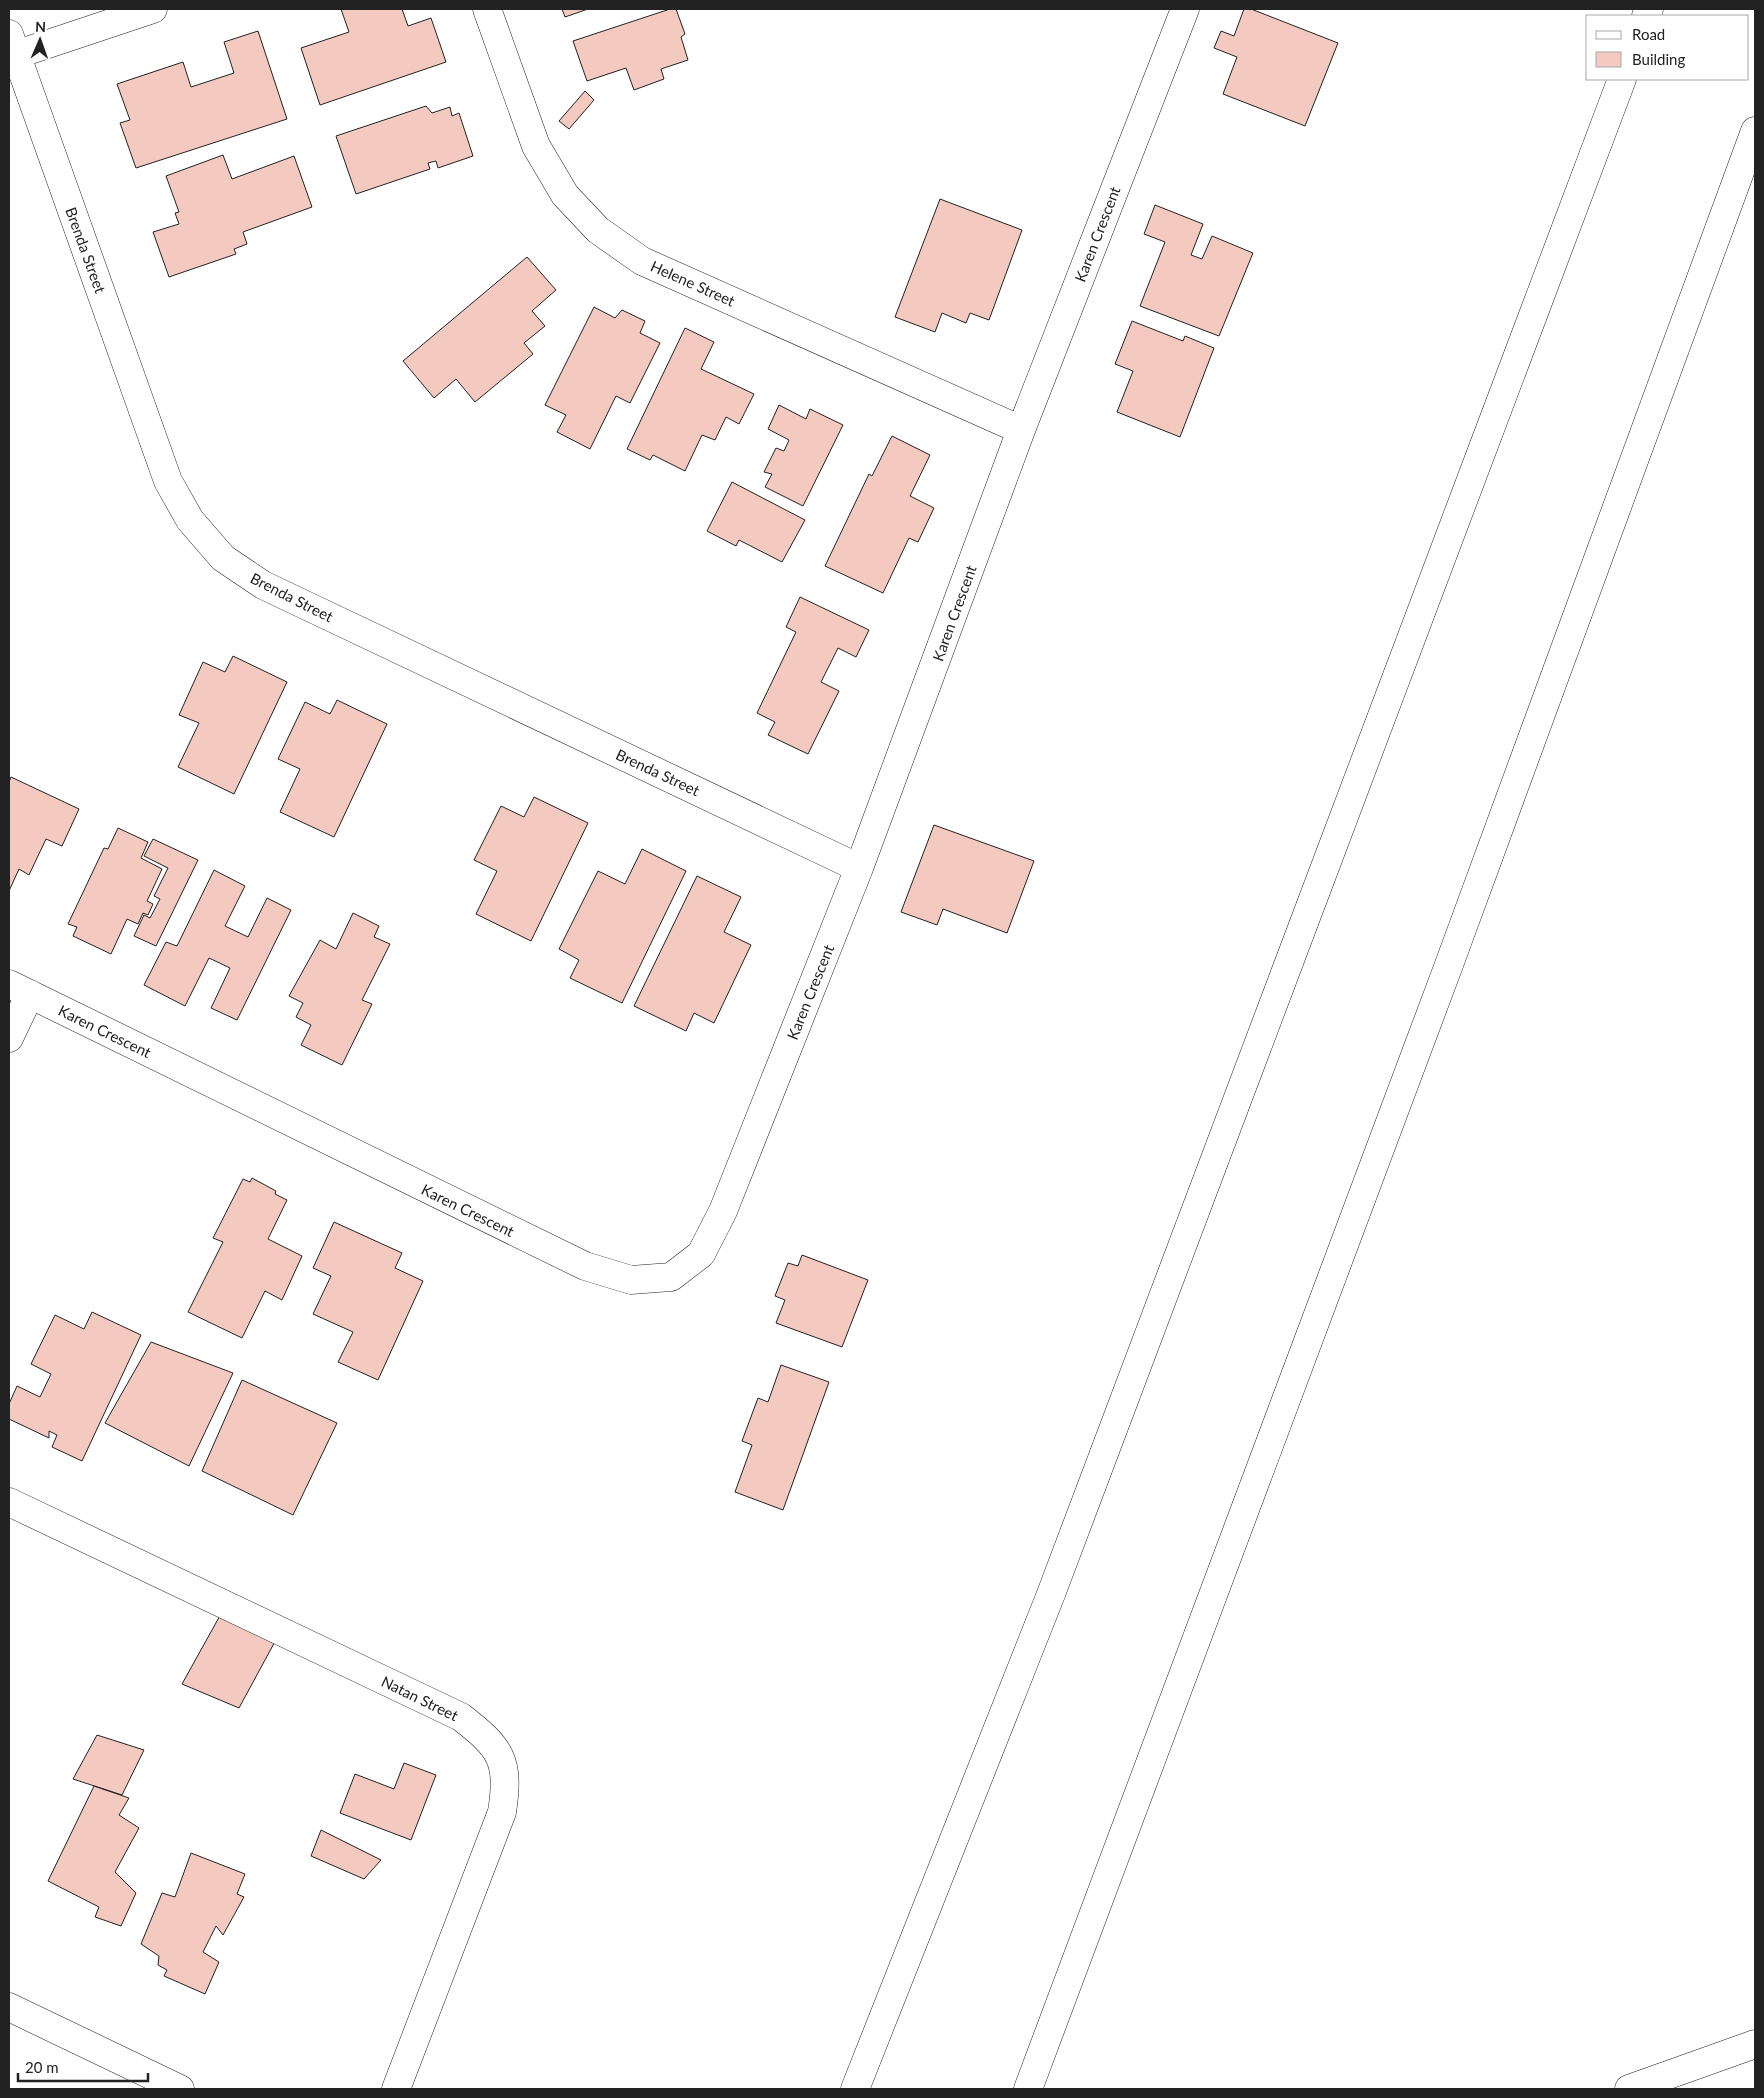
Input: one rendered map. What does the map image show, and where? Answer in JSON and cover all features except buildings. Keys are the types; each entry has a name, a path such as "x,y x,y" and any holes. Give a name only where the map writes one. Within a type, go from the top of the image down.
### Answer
{"main road":[{"path":"11,48 153,9"},
{"name":"Helene Street","path":"487,9 536,146 565,195 598,230 642,261 1021,430"},
{"name":"Karen Crescent","path":"19,989 585,1266 631,1280 671,1277 701,1254 723,1211 859,868 1021,430 1185,9"},
{"name":"Brenda Street","path":"11,48 168,482 190,520 223,558 263,585 859,868"},
{"path":"855,2089 1058,1576 1622,80"},
{"path":"1028,2089 1433,1007 1755,131"},
{"path":"9,1038 19,989"},
{"name":"Natan Street","path":"9,1502 461,1717 487,1737 501,1756 507,1784 502,1812 396,2089"},
{"path":"9,2007 180,2089"},
{"path":"1629,2089 1755,2044"}]}
